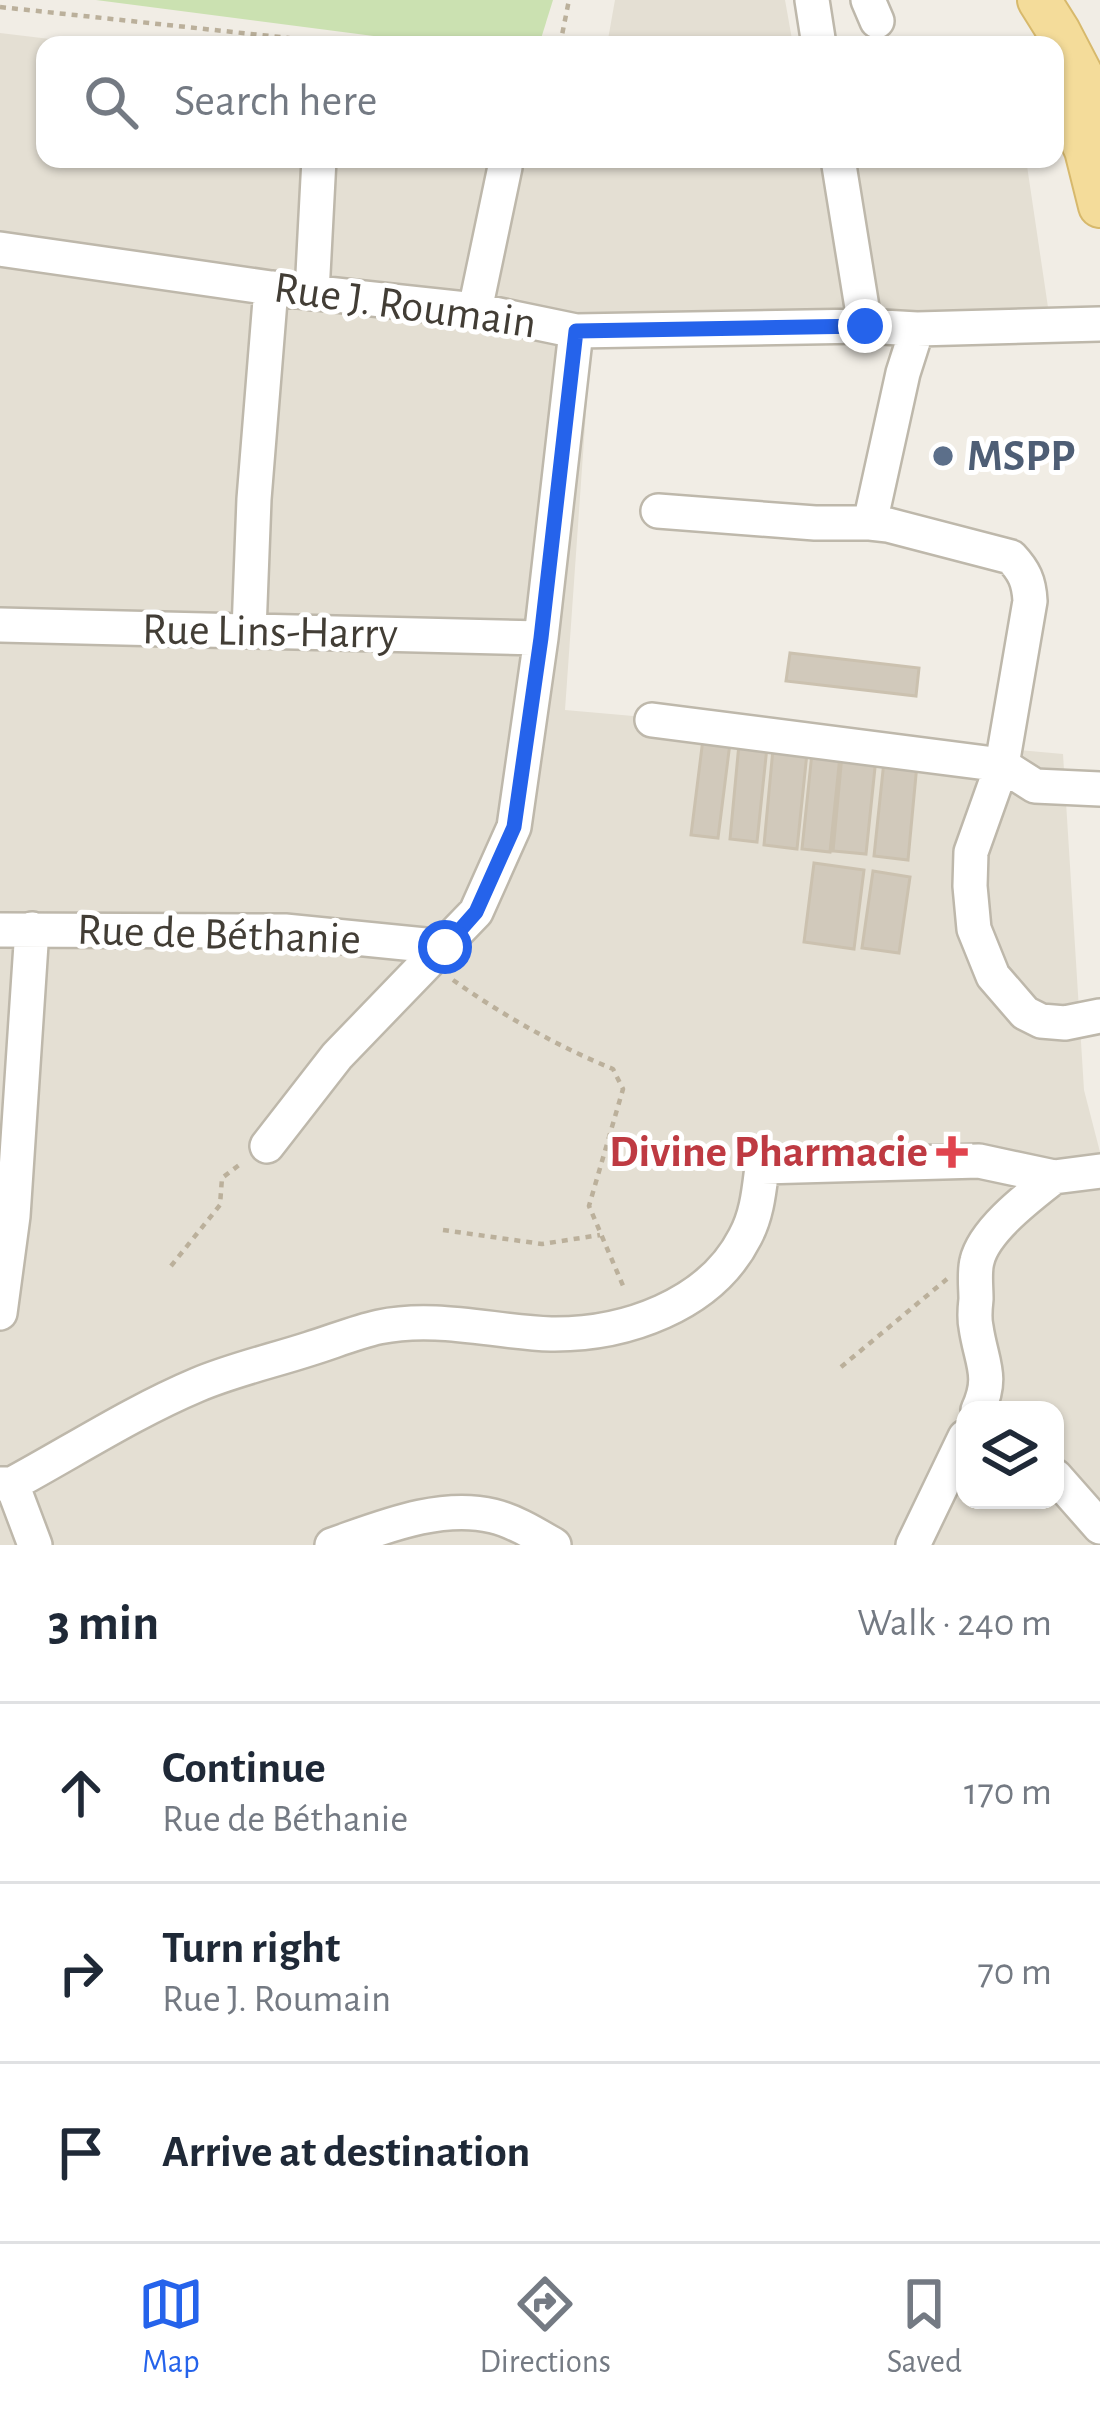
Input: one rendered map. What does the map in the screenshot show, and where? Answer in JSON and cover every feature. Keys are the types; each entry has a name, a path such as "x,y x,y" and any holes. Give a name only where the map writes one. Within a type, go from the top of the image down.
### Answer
{"main road":[{"path":"1006,0 1029,36"},
{"path":"1039,0 1061,36"},
{"path":"1064,42 1100,110"},
{"path":"1064,98 1093,151 1100,206"}],"street":[{"path":"812,0 818,36"},
{"path":"312,293 319,168"},
{"path":"476,310 505,168"},
{"path":"839,168 865,326"},
{"name":"Rue J. Roumain","path":"0,249 271,288 476,310 576,331 1100,324"},
{"path":"249,632 271,288"},
{"path":"870,524 916,329"},
{"path":"267,1146 337,1056 476,912 514,827 576,331"},
{"path":"658,511 888,526 1010,557 1023,570 1030,601 1002,765 971,852 974,929 993,976 1025,1013 1041,1022 1065,1023 1100,1016"},
{"name":"Rue Lins-Harry","path":"0,625 541,638"},
{"path":"652,720 1002,765 1035,786 1100,789"},
{"path":"0,1313 16,929"},
{"name":"Rue de Béthanie","path":"16,929 285,931 437,955"},
{"path":"35,1545 6,1484 198,1384 379,1327 425,1322 547,1334 588,1333 661,1312 693,1295 731,1259 757,1205 762,1167 979,1161 1054,1177 1100,1171"},
{"path":"984,1401 988,1378 975,1324 977,1261 1003,1222 1054,1177"},
{"path":"913,1545 956,1456"},
{"path":"1064,1486 1100,1527"},
{"path":"332,1545 397,1522 467,1513 494,1516 554,1545"}],"path":[{"path":"562,36 569,0"},
{"path":"0,7 270,36"},
{"path":"437,955 482,1001 614,1069 623,1089 589,1206 624,1288"},
{"path":"171,1266 220,1205 222,1178 267,1146"},
{"path":"443,1231 542,1244 600,1234"},
{"path":"841,1366 958,1270 977,1261"}],"shaded area":[{"path":"615,0 785,0 791,36 609,36"},
{"path":"0,33 36,37 36,168 1027,168 1049,314 593,312 565,710 1063,754 1084,1090 1100,1152 1100,1545 0,1545"}],"green space":[{"path":"96,0 553,0 542,36 374,36"}],"building":[{"path":"790,653 919,668 916,696 786,681"},
{"path":"703,739 730,743 718,838 691,835"},
{"path":"739,744 767,747 757,842 730,839"},
{"path":"773,749 807,753 797,849 764,845"},
{"path":"812,753 840,756 830,852 802,849"},
{"path":"842,755 876,758 866,854 833,851"},
{"path":"884,761 917,764 908,860 874,856"},
{"path":"814,863 864,870 854,949 804,942"},
{"path":"873,871 910,877 899,953 862,948"}],"place":[{"name":"MSPP","path":"943,456"},
{"name":"Divine Pharmacie","path":"952,1152"}],"route":[{"path":"445,947 476,912 514,827 576,331 865,326"}]}
